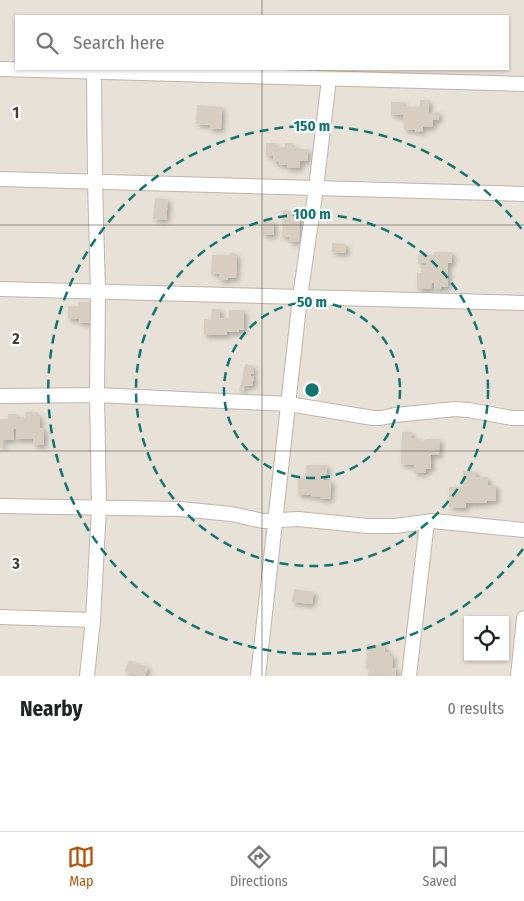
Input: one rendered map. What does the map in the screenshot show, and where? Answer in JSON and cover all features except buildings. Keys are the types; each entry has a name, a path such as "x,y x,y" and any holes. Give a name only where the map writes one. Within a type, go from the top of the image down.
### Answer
{"street":[{"path":"0,69 15,69"},
{"path":"31,70 524,84"},
{"path":"87,676 93,620 99,508 94,72"},
{"path":"258,676 300,297 329,79"},
{"path":"0,179 524,194"},
{"path":"0,289 524,303"},
{"path":"0,396 97,395 288,404 373,418 455,409 512,418 524,418"},
{"path":"0,506 180,509 231,514 262,520 298,519 368,526 395,526 433,521 524,530"},
{"path":"409,676 427,522"},
{"path":"0,617 93,620"},
{"path":"518,676 524,618"}],"shaded area":[{"path":"0,0 524,0 524,676 0,676"}]}
